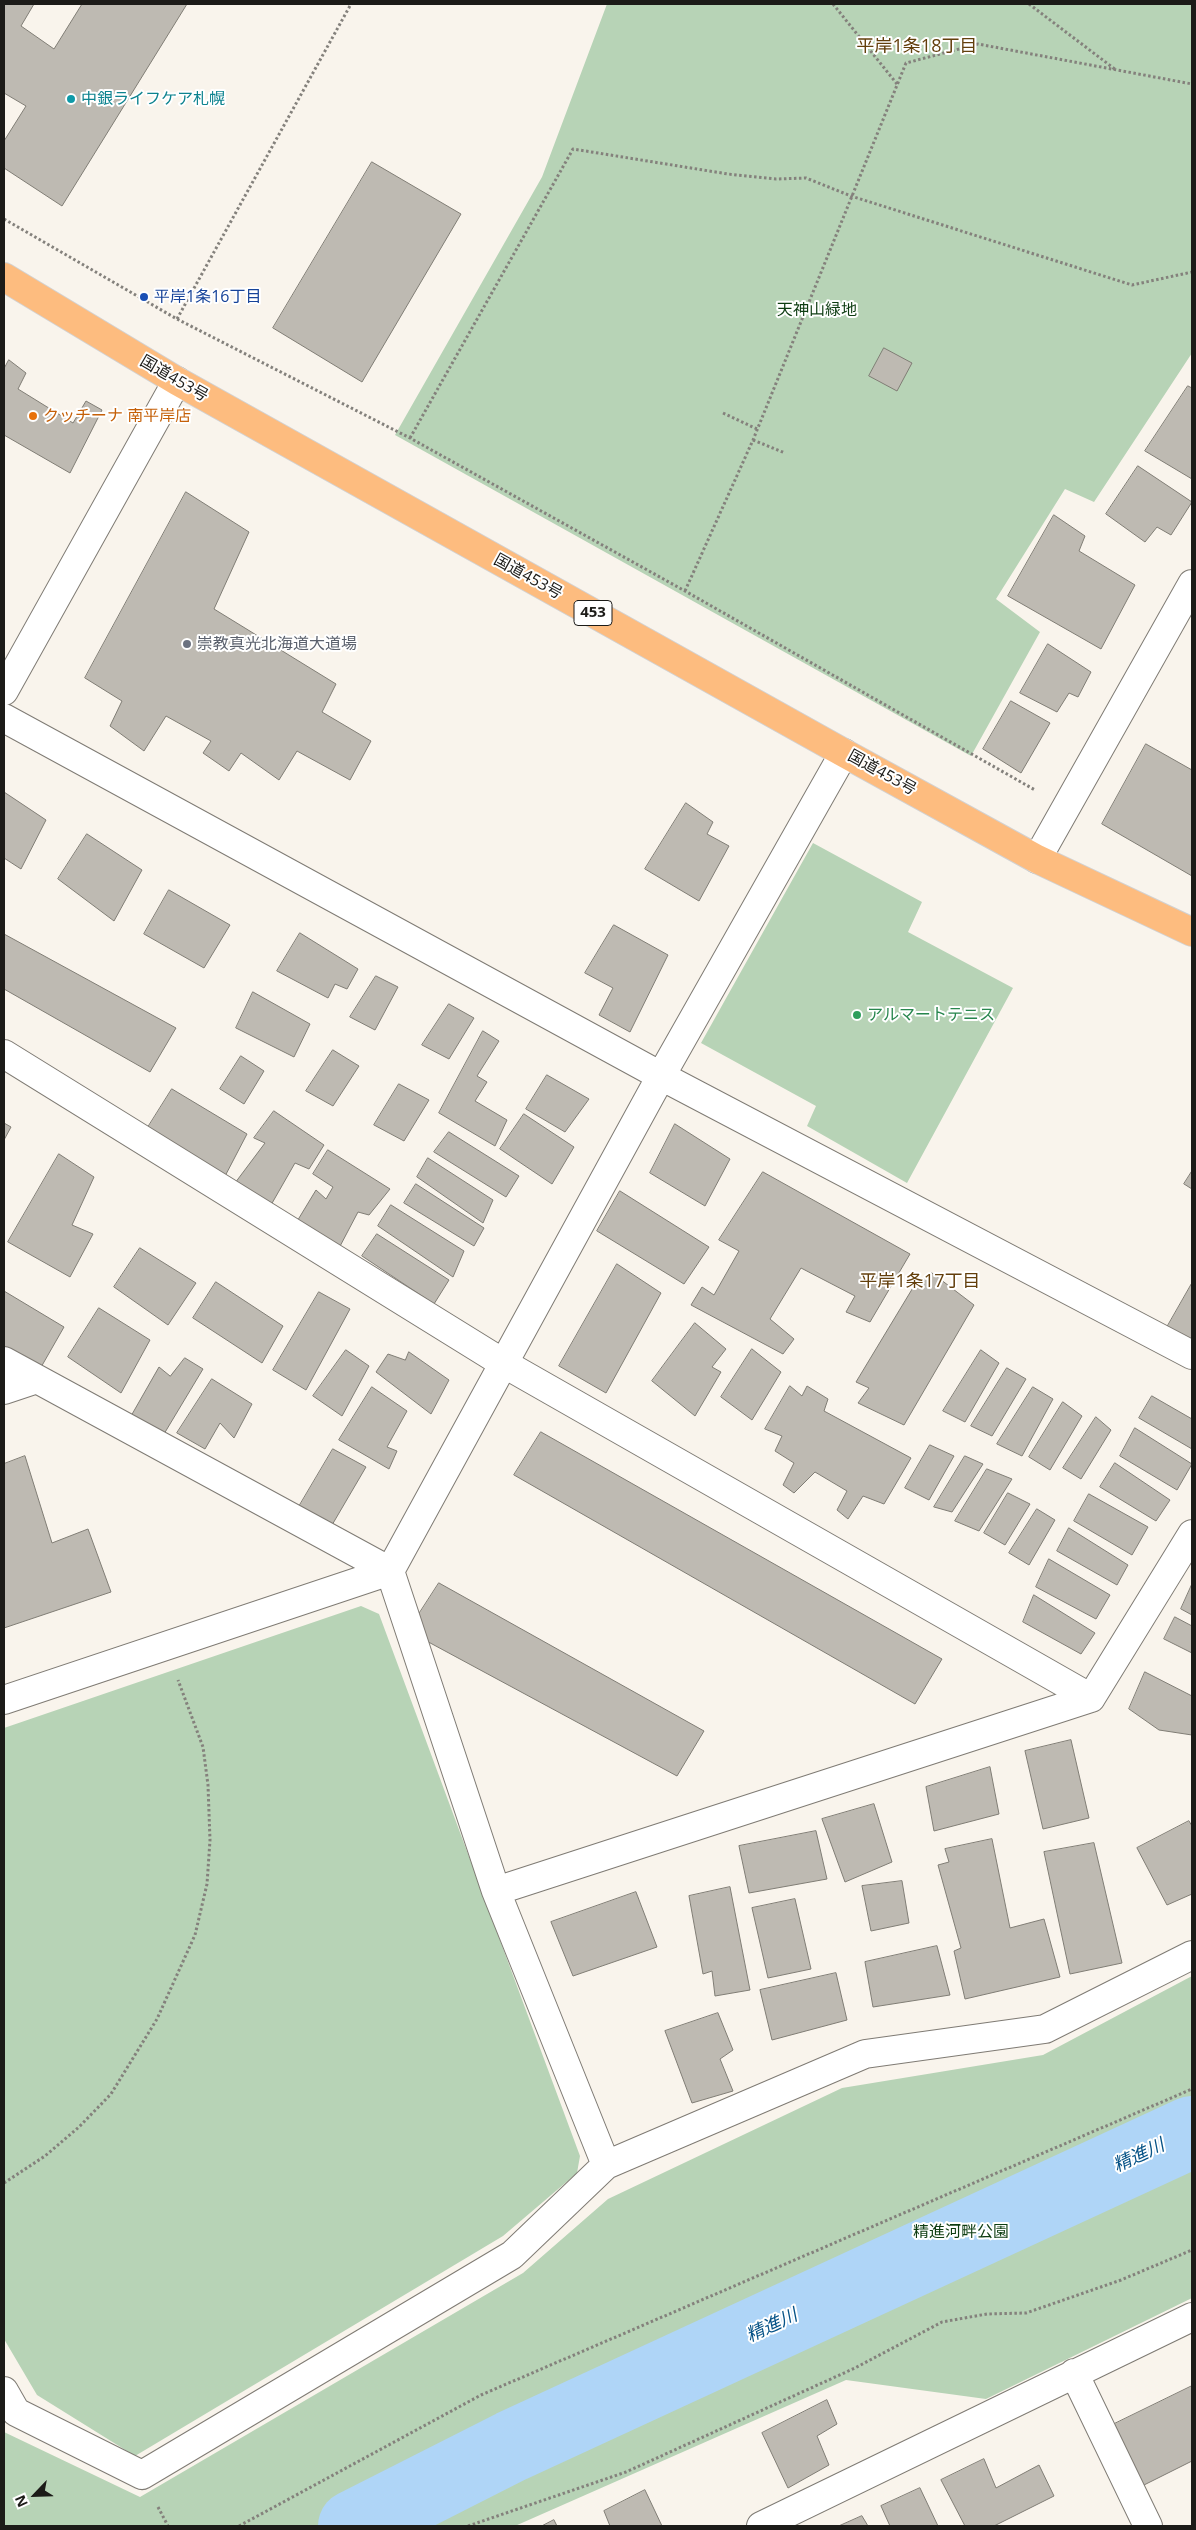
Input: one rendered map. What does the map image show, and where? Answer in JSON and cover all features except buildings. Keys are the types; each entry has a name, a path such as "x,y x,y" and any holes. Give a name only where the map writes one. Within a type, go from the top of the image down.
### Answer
{"highway":[{"name":"国道453号","path":"4,277 177,381 844,753 1037,859 1192,932"}],"street":[{"path":"4,691 177,381"},
{"path":"1037,859 1192,584"},
{"path":"4,718 661,1076 1192,1355"},
{"path":"4,1700 390,1571 661,1076 844,753"},
{"path":"4,1054 503,1363 1091,1698"},
{"path":"4,1361 390,1571 496,1891 606,2165"},
{"path":"4,1390 37,1379"},
{"path":"496,1891 1091,1698 1192,1534"},
{"path":"4,2390 16,2412 142,2475 512,2255 606,2165 865,2054 1046,2030 1192,1955"},
{"path":"761,2526 809,2516 1074,2373 1192,2317"},
{"path":"1074,2373 1148,2526"}],"path":[{"path":"177,319 351,4"},
{"path":"833,4 897,84"},
{"path":"1029,4 1117,70"},
{"path":"685,590 758,429 906,64 978,44 1192,84"},
{"path":"410,438 573,149 728,174 776,179 806,178 851,196 1132,286 1192,272"},
{"path":"4,219 177,319 410,438 685,590 1066,808"},
{"path":"723,413 758,429"},
{"path":"753,440 785,453"},
{"path":"4,2183 45,2156 79,2127 111,2094 156,2019 195,1935 207,1884 210,1840 208,1785 203,1747 187,1700 163,1647"},
{"path":"239,2526 481,2395 1192,2089"},
{"path":"468,2526 626,2472 855,2368 942,2322 987,2314 1026,2313 1121,2280 1192,2250"}],"green space":[{"name":"天神山緑地","path":"607,4 1192,4 1192,353 1094,502 1065,489 996,599 1040,632 971,756 395,435 542,177"},
{"name":"アルマートテニス","path":"813,843 922,902 908,932 1013,988 907,1183 807,1126 816,1106 701,1043"},
{"path":"361,1606 379,1614 580,2156 577,2173 503,2236 135,2456 37,2395 4,2339 4,1728"},
{"name":"精進河畔公園","path":"1192,1976 1192,2298 986,2399 846,2380 515,2526 4,2526 4,2432 140,2497 523,2273 608,2199 842,2088 1043,2055"}],"waterway":[{"name":"精進川","path":"354,2526 512,2446 1192,2132"}],"place":[{"name":"中銀ライフケア札幌","path":"71,99"},
{"name":"平岸1条16丁目","path":"144,297"},
{"name":"クッチーナ 南平岸店","path":"33,416"},
{"name":"崇教真光北海道大道場","path":"187,644"},
{"name":"アルマートテニス","path":"857,1015"}],"district":[{"name":"平岸1条18丁目","path":"917,47"},
{"name":"平岸1条17丁目","path":"920,1282"}]}
